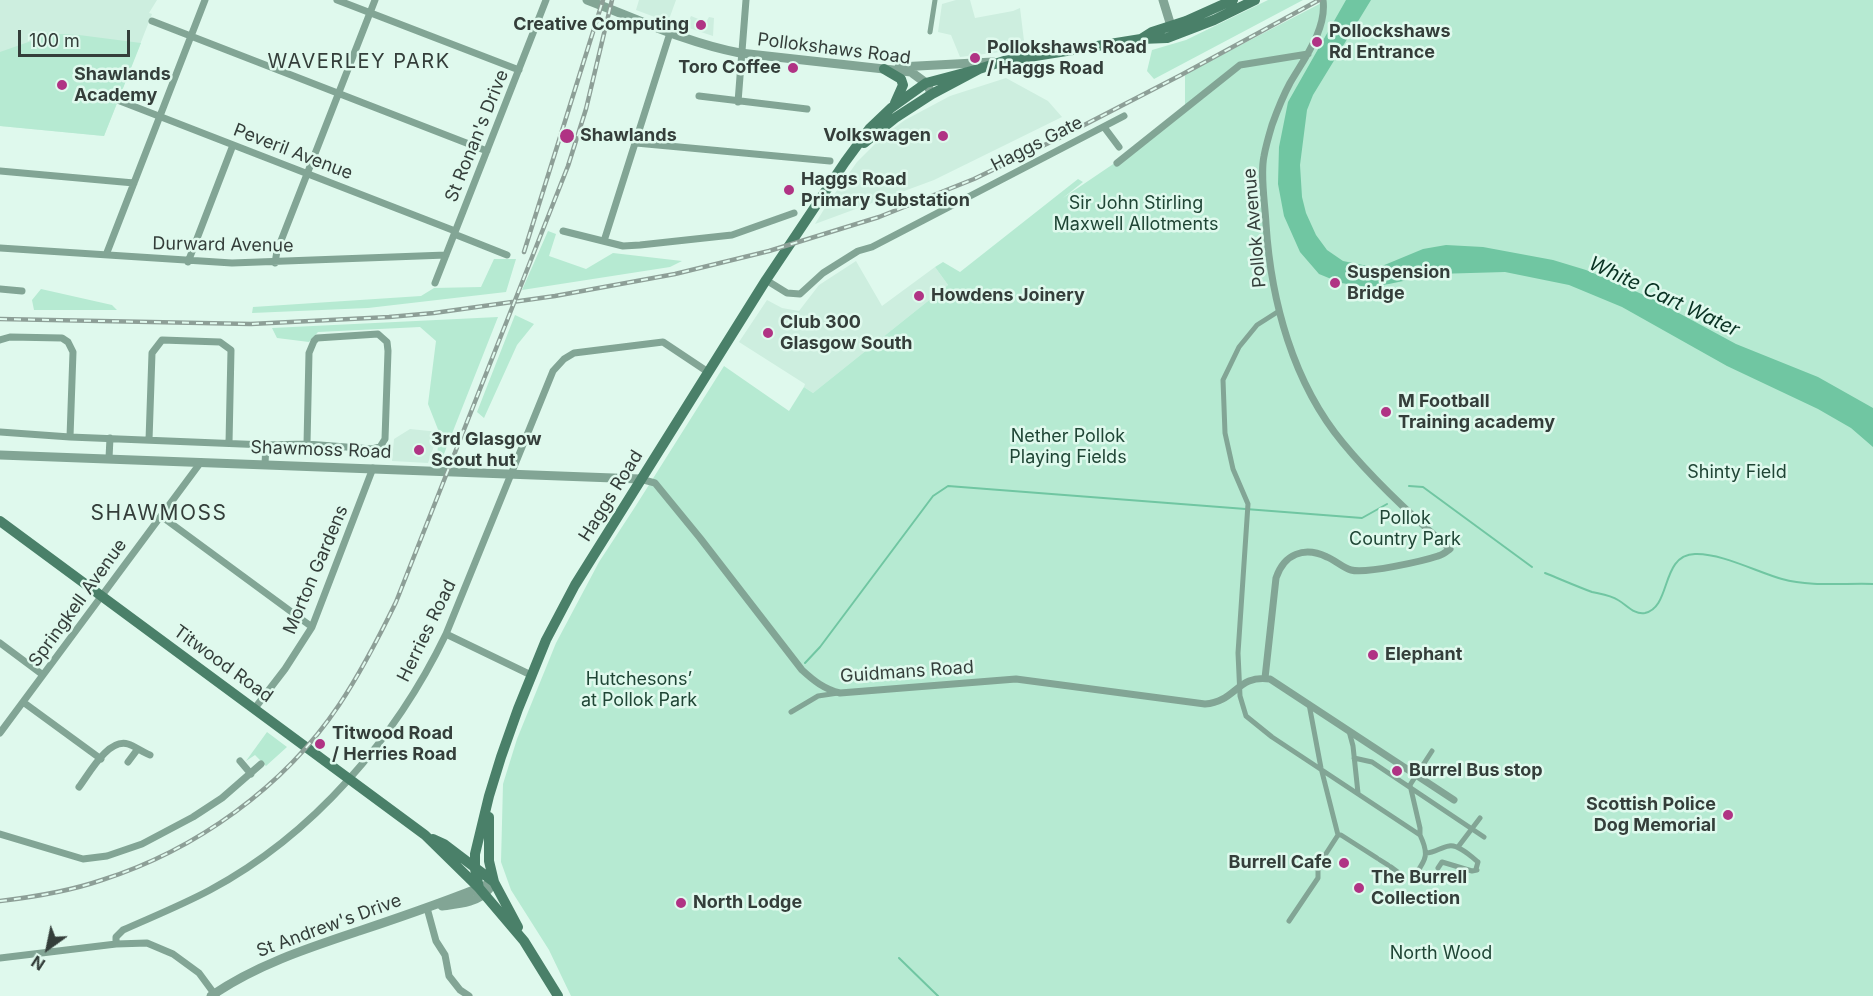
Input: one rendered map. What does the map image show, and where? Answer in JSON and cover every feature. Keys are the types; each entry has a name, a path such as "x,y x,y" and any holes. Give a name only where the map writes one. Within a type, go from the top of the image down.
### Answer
{"main road":[{"path":"1141,39 1152,32 1233,0"},
{"path":"932,94 979,69 1004,61 1141,39 1155,40 1214,20 1255,0"},
{"path":"884,69 901,79 903,85 899,97 891,108"},
{"name":"Haggs Road","path":"482,891 475,869 475,854 489,796 531,675 566,600 766,280 870,128 891,108 926,83 979,69"},
{"name":"Haggs Road","path":"848,158 895,118 932,94"},
{"name":"Titwood Road","path":"0,521 425,835 482,891 524,941"},
{"path":"489,796 488,841 494,882 524,941 558,996"},
{"name":"Titwood Road","path":"425,835 444,844 494,882"}],"street":[{"path":"106,255 205,0"},
{"path":"337,0 519,70"},
{"path":"275,263 277,251 375,0"},
{"name":"St Ronan's Drive","path":"435,283 546,0"},
{"name":"Pollokshaws Road","path":"587,0 670,33 720,49 911,72 926,83 932,94"},
{"path":"738,102 740,53 746,0"},
{"path":"930,32 935,0"},
{"path":"1163,0 1171,26"},
{"name":"Pollok Avenue","path":"1265,678 1276,578 1282,564 1290,556 1304,551 1313,552 1324,555 1352,571 1379,569 1441,556 1450,549 1400,505 1342,442 1317,404 1296,365 1280,311 1268,247 1263,157 1273,123 1289,85 1308,54 1320,24 1323,0"},
{"path":"152,21 486,151"},
{"path":"604,241 670,33"},
{"path":"1117,163 1240,65 1308,54"},
{"path":"884,69 921,64 1004,61"},
{"path":"699,96 807,109"},
{"name":"Peveril Avenue","path":"120,101 507,255"},
{"name":"Haggs Gate","path":"766,280 786,293 800,294 823,273 858,251 872,247 1124,116"},
{"name":"Haggs Gate","path":"1104,127 1119,147"},
{"path":"636,143 831,161 848,158"},
{"path":"188,262 233,145"},
{"path":"0,171 134,183"},
{"path":"563,231 623,246 640,245 732,235 794,213"},
{"name":"Durward Avenue","path":"0,248 188,262 275,263 446,255"},
{"path":"0,289 22,291"},
{"path":"1280,311 1257,325 1239,347 1223,380 1225,433 1233,469 1248,504 1238,653 1239,686 1243,708 1246,716 1272,737 1420,835"},
{"path":"0,432 266,445 307,444 372,449 380,447 384,442 388,351 387,342 378,334 318,338 314,341 309,353 307,444"},
{"path":"0,340 10,337 62,338 69,342 73,352 70,437"},
{"path":"149,440 152,353 162,340 192,340 220,342 231,350 229,443"},
{"name":"Herries Road","path":"117,944 116,937 123,930 211,890 270,851 298,828 349,778 399,716 426,673 446,634 553,371 564,359 574,353 663,342 708,372"},
{"path":"110,438 110,458"},
{"path":"265,464 266,445"},
{"name":"Shawmoss Road","path":"0,455 640,479"},
{"name":"Springkell Avenue","path":"0,734 201,462"},
{"name":"Morton Gardens","path":"255,708 285,669 312,627 373,468"},
{"name":"Guidmans Road","path":"640,479 655,483 802,670 824,688 840,693 1016,679 1205,704 1221,702 1239,686 1254,678 1265,678"},
{"path":"161,516 312,627"},
{"path":"446,634 531,675"},
{"path":"0,643 43,675"},
{"path":"1265,678 1273,680 1454,800"},
{"path":"791,712 818,696 840,693"},
{"path":"23,702 101,759"},
{"path":"1289,921 1318,878 1318,866 1338,835 1321,768 1309,704"},
{"path":"1349,731 1358,793"},
{"path":"79,787 108,748 116,745 130,745 150,755"},
{"path":"128,762 137,750"},
{"path":"1411,881 1426,857 1426,853 1410,785 1432,751"},
{"path":"1354,758 1372,762 1484,837"},
{"path":"240,761 250,774"},
{"path":"0,834 83,859 108,856 142,844 193,818 222,798 261,764"},
{"path":"1458,848 1480,818"},
{"path":"1338,835 1399,873"},
{"path":"1426,853 1432,853 1451,845 1478,862 1477,870 1472,871 1442,862 1438,868"},
{"name":"St Andrew's Drive","path":"214,995 259,969 290,955 427,908 464,903 494,882"},
{"path":"427,908 436,941 445,955 449,976 460,990 469,996"},
{"path":"0,958 117,944 147,943 173,954 199,973 214,995"}],"shaded area":[{"name":"Shawlands Academy","path":"0,0 157,0 149,13 152,14 104,136 0,126"},
{"path":"639,0 676,0 668,22 636,10"},
{"path":"956,0 970,0 975,18 1020,8 1025,49 960,57 951,35 938,32 942,4"},
{"path":"1346,0 1371,0 1313,95 1307,110 1300,165 1302,197 1306,213 1316,235 1327,250 1343,261 1382,266 1423,249 1446,245 1483,247 1553,260 1586,270 1651,298 1736,344 1818,377 1873,408 1873,447 1851,428 1818,409 1727,366 1622,307 1569,285 1505,272 1436,274 1368,287 1341,283 1319,274 1300,252 1284,216 1278,184 1279,147 1288,102"},
{"name":"Creative Computing","path":"691,16 706,22 709,17 714,18 713,36 686,27"},
{"path":"1006,78 1048,101 1062,117 934,180 815,224 857,162 883,136 905,120 950,96"},
{"path":"856,261 882,306 935,267 948,285 813,393 804,387 805,384 739,342 767,300 782,308 799,311 819,285"},
{"path":"410,429 439,432 428,463 392,461 394,439"}],"green space":[{"path":"1268,0 1303,0 1154,79 1147,71 1152,50 1186,40"},
{"name":"Pollok Country Park","path":"1327,0 1873,0 1873,996 571,996 549,950 511,890 501,862 503,784 517,739 556,643 599,562 724,366 789,411 804,387 813,393 948,285 935,267 943,262 960,272 1078,179 1083,182 1063,198 1131,152 1185,108 1185,74"},
{"name":"Shawlands Academy","path":"39,33 79,35 141,43 104,136 0,126 0,52 37,39"},
{"path":"548,231 556,234 549,256 586,269 613,253 682,261 670,267 522,290"},
{"path":"494,259 516,259 506,292 368,308 252,313 253,307 421,296 434,288 481,287"},
{"path":"41,289 112,305 117,310 34,310 32,300"},
{"path":"515,315 534,324 517,345 484,418 477,412"},
{"path":"498,317 442,459 437,457 439,432 428,404 436,341 420,327 318,332 309,342 277,338 272,328"},
{"path":"267,732 287,747 266,766 255,755 246,761"}],"waterway":[{"path":"805,663 820,647 933,496 948,486 1362,518 1387,504"},
{"path":"1409,486 1423,487 1532,567"},
{"path":"1545,573 1592,592 1612,597 1641,613 1653,609 1659,601 1676,563 1684,557 1695,554 1716,556 1793,581 1815,584 1873,584"},
{"path":"899,958 938,996"}],"railway":[{"path":"524,252 603,0"},
{"path":"0,901 52,893 102,880 171,852 204,833 235,812 292,763 339,705 355,680 396,602 568,166 586,109 612,0"},
{"path":"0,319 251,324 389,317 555,296 675,274 769,251 879,217 974,179 1181,75 1319,0"}],"place":[{"name":"Creative Computing","path":"701,25"},
{"name":"Pollockshaws Rd Entrance","path":"1317,42"},
{"name":"Pollokshaws Road / Haggs Road","path":"975,58"},
{"name":"Toro Coffee","path":"793,68"},
{"name":"Shawlands Academy","path":"62,85"},
{"name":"Shawlands","path":"567,136"},
{"name":"Volkswagen","path":"943,136"},
{"name":"Haggs Road Primary Substation","path":"789,190"},
{"name":"Suspension Bridge","path":"1335,283"},
{"name":"Howdens Joinery","path":"919,296"},
{"name":"Club 300 Glasgow South","path":"768,333"},
{"name":"M Football Training academy","path":"1386,412"},
{"name":"3rd Glasgow Scout hut","path":"419,450"},
{"name":"Elephant","path":"1373,655"},
{"name":"Titwood Road / Herries Road","path":"320,744"},
{"name":"Burrel Bus stop","path":"1397,771"},
{"name":"Scottish Police Dog Memorial","path":"1728,815"},
{"name":"Burrell Cafe","path":"1344,863"},
{"name":"The Burrell Collection","path":"1359,888"},
{"name":"North Lodge","path":"681,903"}],"district":[{"name":"WAVERLEY PARK","path":"359,62"},
{"name":"SHAWMOSS","path":"159,514"}],"park label":[{"name":"Sir John Stirling Maxwell Allotments","path":"1136,214"},
{"name":"Nether Pollok Playing Fields","path":"1068,447"},
{"name":"Shinty Field","path":"1737,473"},
{"name":"Hutchesons’ at Pollok Park","path":"639,690"},
{"name":"North Wood","path":"1441,954"}],"water label":[{"name":"White Cart Water","path":"1664,297"}]}
